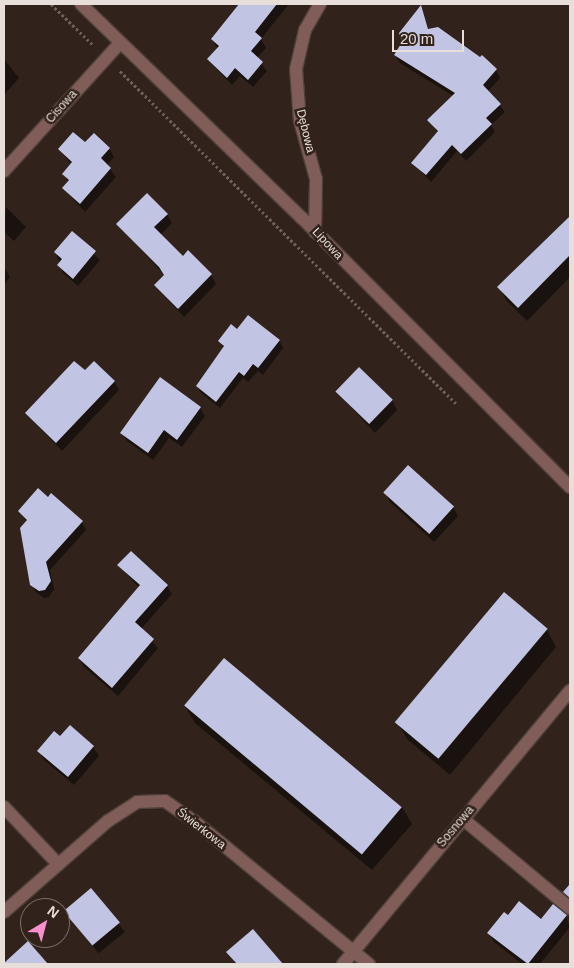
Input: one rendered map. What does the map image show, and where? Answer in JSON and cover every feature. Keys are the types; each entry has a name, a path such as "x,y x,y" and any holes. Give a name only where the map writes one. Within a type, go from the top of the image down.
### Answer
{"street":[{"name":"Lipowa","path":"81,4 315,232 570,487"},
{"name":"Dębowa","path":"315,232 316,179 300,121 296,69 305,30 320,4"},
{"name":"Cisowa","path":"4,171 120,43"},
{"name":"Sosnowa","path":"343,964 570,691"},
{"name":"Świerkowa","path":"4,912 108,821 137,802 165,802 370,964"},
{"path":"4,806 58,864"},
{"path":"463,819 570,908"}],"path":[{"path":"51,4 457,404"}],"building":[{"path":"239,4 277,4 255,32 262,38 251,51 263,62 248,80 235,68 227,78 207,59 219,46 211,39"},
{"path":"421,5 428,29 438,27 480,57 482,55 497,69 483,85 501,104 486,118 492,124 461,154 452,145 426,175 411,163 438,131 427,120 455,93 394,55 402,42 399,33"},
{"path":"73,132 85,142 94,133 110,148 101,158 111,168 80,204 62,188 69,180 62,174 72,162 58,149"},
{"path":"147,193 168,214 154,227 183,256 188,250 212,274 178,309 154,285 164,275 159,267 116,224"},
{"path":"570,216 570,255 518,308 497,287"},
{"path":"72,231 96,251 73,279 57,265 62,259 54,252"},
{"path":"248,315 280,340 258,368 253,364 244,376 239,372 216,402 196,386 224,346 218,341 231,324 237,329"},
{"path":"74,361 85,370 94,361 115,381 56,443 25,413"},
{"path":"359,367 393,400 369,424 335,391"},
{"path":"160,377 201,407 177,440 164,430 148,453 120,433"},
{"path":"408,465 454,506 429,534 383,492"},
{"path":"38,488 48,497 51,493 83,521 46,562 51,581 45,590 39,591 30,585 20,528 27,520 18,511"},
{"path":"131,551 168,585 135,622 154,639 112,688 78,658 140,585 117,565"},
{"path":"504,592 548,629 438,759 395,722"},
{"path":"224,658 402,807 362,855 184,705"},
{"path":"70,725 94,746 68,777 37,751 54,731 60,736"},
{"path":"570,886 570,898 563,892"},
{"path":"91,888 120,922 92,946 70,919 70,906"},
{"path":"519,901 541,919 553,904 567,915 528,964 487,933 504,912 508,915"},
{"path":"253,929 283,964 237,964 226,952"},
{"path":"20,948 34,948 48,964 4,964"}]}
